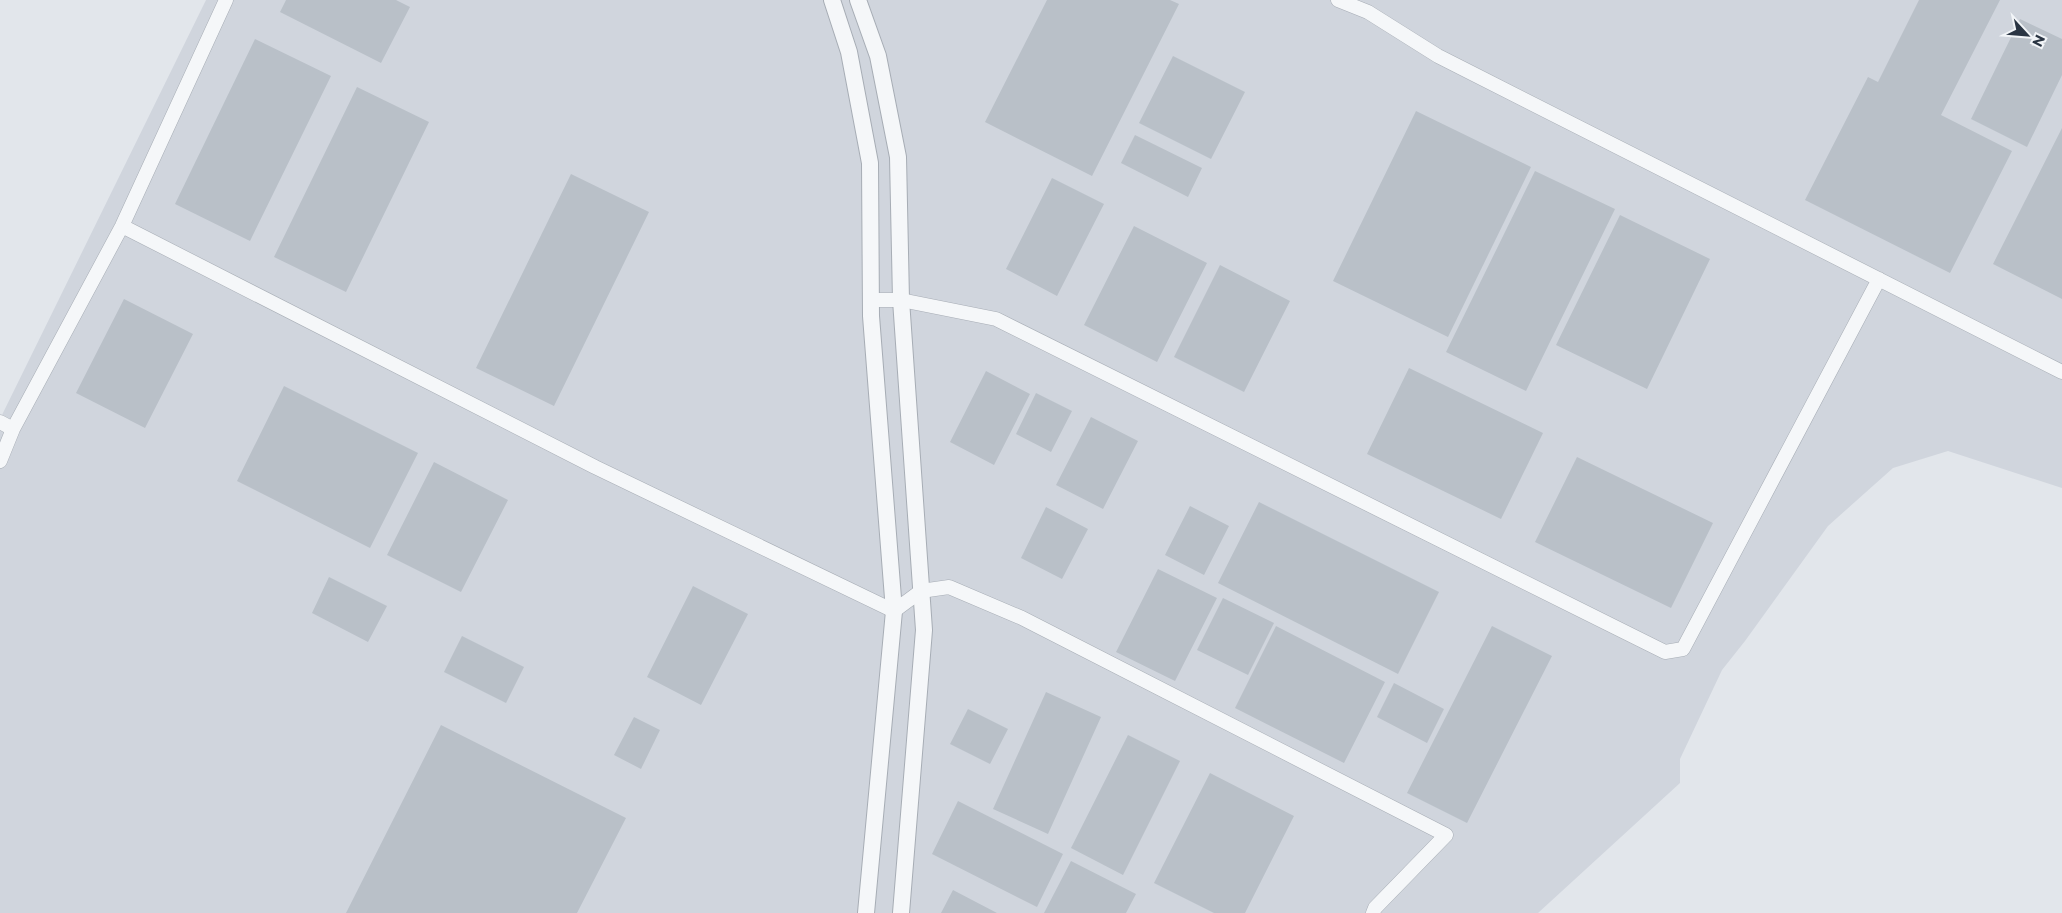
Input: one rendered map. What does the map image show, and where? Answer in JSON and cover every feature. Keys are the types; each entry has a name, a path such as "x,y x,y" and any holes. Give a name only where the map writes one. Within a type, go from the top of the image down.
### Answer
{"street":[{"path":"0,461 14,429 122,226 226,0"},
{"path":"832,0 849,52 870,163 871,300 894,611 866,913"},
{"path":"858,0 878,56 898,157 900,300 924,630 901,913"},
{"path":"1338,0 1371,6 1438,56 2062,372"},
{"path":"122,226 595,467 894,611"},
{"path":"871,300 900,300 996,319 1665,652 1683,649 1879,280"},
{"path":"0,422 14,429"},
{"path":"894,611 921,591 949,587 1022,618 1446,835 1375,908 1373,913"}],"shaded area":[{"path":"206,0 2062,0 2062,488 1948,451 1893,468 1828,526 1722,670 1680,759 1680,783 1538,913 0,913 0,419"}],"building":[{"path":"286,0 396,0 410,7 381,63 280,12"},
{"path":"1047,0 1170,0 1179,4 1092,176 985,122"},
{"path":"1919,0 2000,0 1941,115 2012,151 1950,273 1805,200 1868,77 1878,82"},
{"path":"2020,19 2062,39 2062,75 2027,147 1971,119"},
{"path":"255,39 331,76 250,241 175,204"},
{"path":"1173,56 1245,92 1211,159 1139,123"},
{"path":"357,87 429,122 346,292 274,257"},
{"path":"1416,111 1531,167 1448,337 1333,281"},
{"path":"2062,128 2062,299 1993,264"},
{"path":"1135,135 1202,168 1188,197 1121,163"},
{"path":"1535,171 1615,209 1526,391 1446,352"},
{"path":"571,174 649,212 554,406 476,368"},
{"path":"1052,178 1104,204 1057,296 1006,269"},
{"path":"1620,215 1710,259 1647,389 1556,345"},
{"path":"1134,226 1207,263 1157,362 1084,325"},
{"path":"1220,265 1290,301 1244,392 1174,357"},
{"path":"124,299 193,334 145,428 76,393"},
{"path":"1409,368 1543,433 1501,519 1367,454"},
{"path":"986,371 1030,394 994,465 950,442"},
{"path":"284,386 418,453 370,548 237,481"},
{"path":"1036,393 1072,411 1051,452 1016,434"},
{"path":"1091,417 1138,441 1103,509 1056,485"},
{"path":"1577,457 1713,523 1671,608 1535,542"},
{"path":"434,462 508,500 461,592 387,555"},
{"path":"1259,502 1439,592 1398,674 1218,583"},
{"path":"1190,506 1229,526 1204,575 1165,555"},
{"path":"1046,507 1088,529 1062,579 1021,558"},
{"path":"1158,569 1217,598 1175,681 1116,652"},
{"path":"329,577 387,606 368,642 312,613"},
{"path":"693,586 748,614 701,705 647,677"},
{"path":"1223,598 1274,623 1248,675 1197,650"},
{"path":"1276,626 1385,682 1344,763 1235,708"},
{"path":"1492,626 1552,656 1467,823 1407,793"},
{"path":"462,636 524,667 506,703 444,672"},
{"path":"1394,683 1444,709 1427,743 1377,717"},
{"path":"1046,692 1101,717 1048,834 993,809"},
{"path":"968,709 1008,729 990,764 950,744"},
{"path":"634,717 660,730 641,769 614,755"},
{"path":"441,725 626,818 577,913 346,913"},
{"path":"1128,735 1180,761 1123,875 1071,848"},
{"path":"1210,773 1294,816 1245,913 1214,913 1154,883"},
{"path":"958,801 1063,854 1037,907 932,854"},
{"path":"1071,861 1136,894 1126,913 1044,913"},
{"path":"953,890 997,913 941,913"}]}
